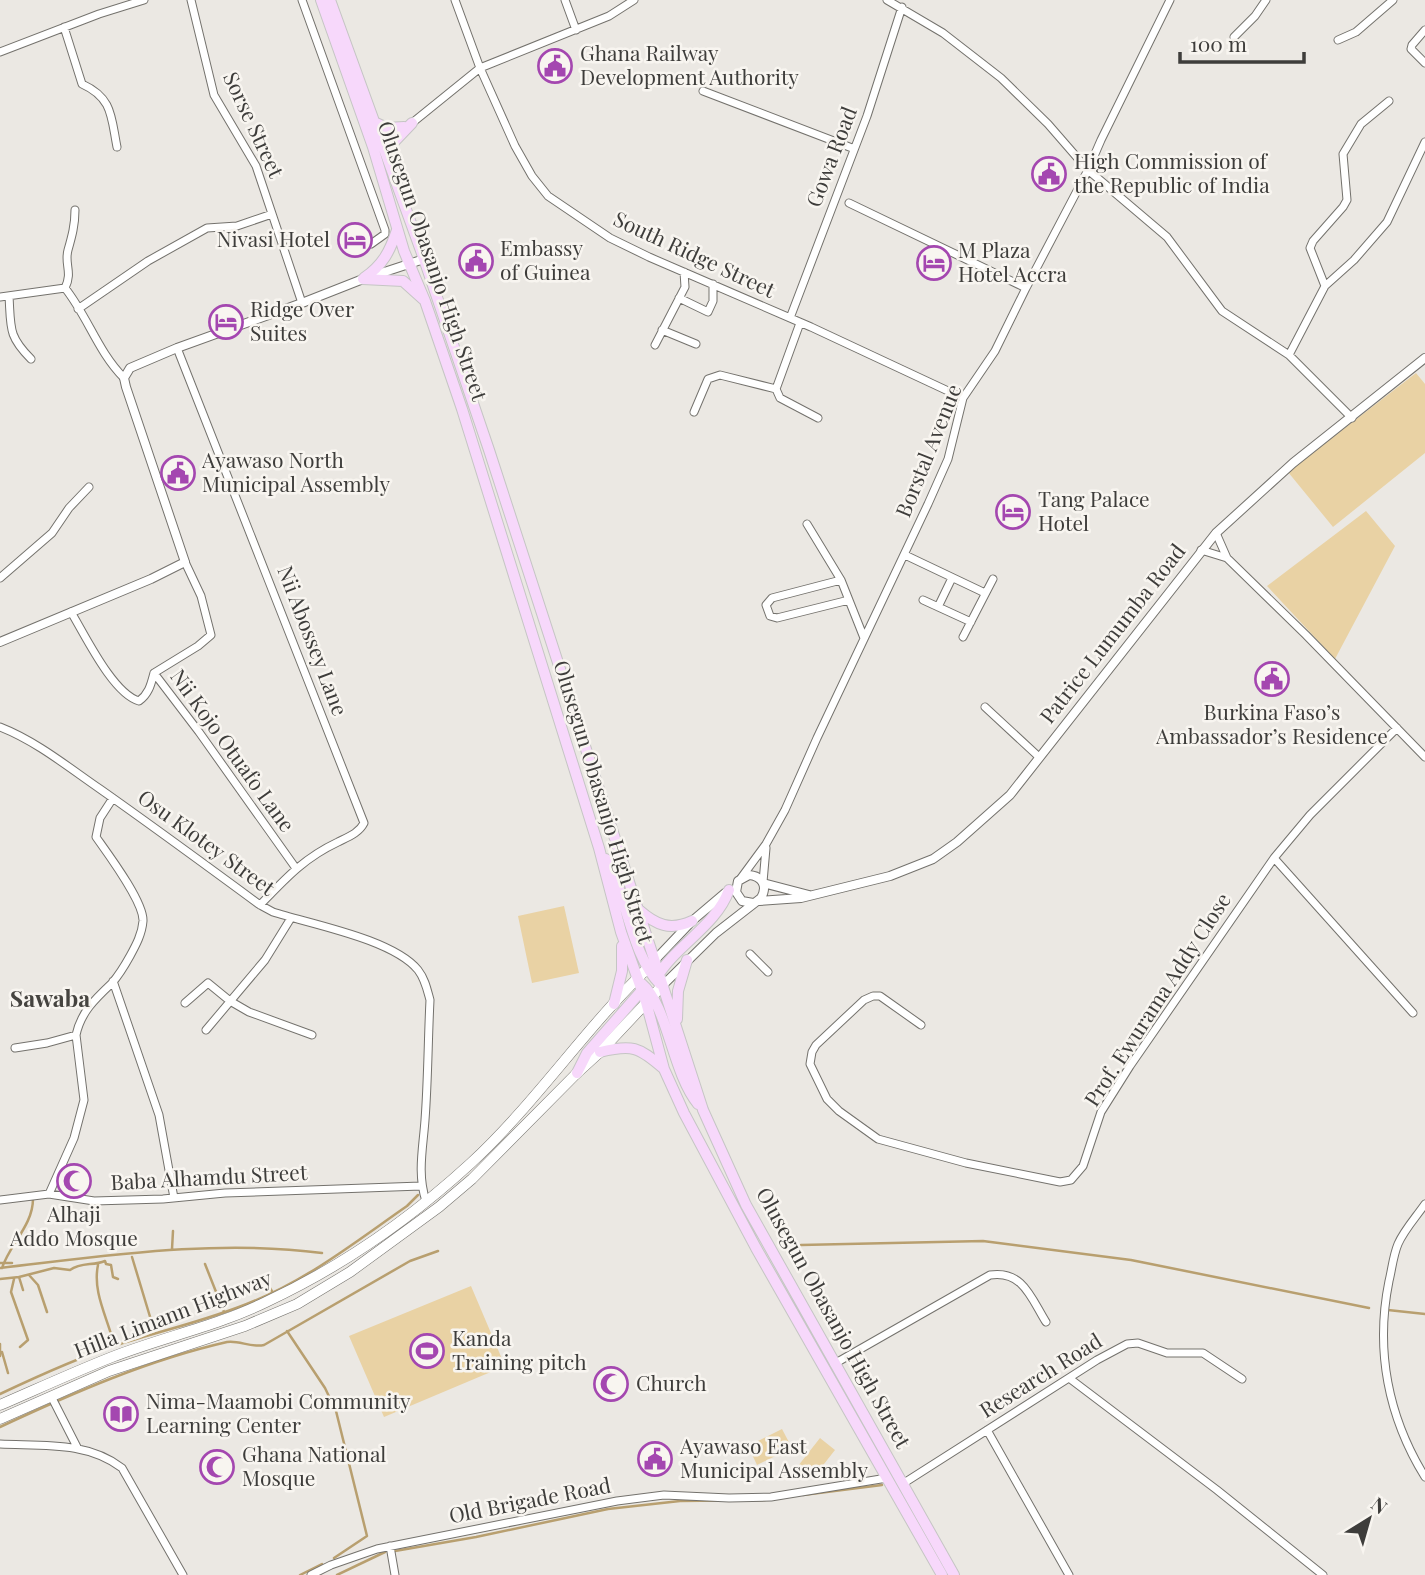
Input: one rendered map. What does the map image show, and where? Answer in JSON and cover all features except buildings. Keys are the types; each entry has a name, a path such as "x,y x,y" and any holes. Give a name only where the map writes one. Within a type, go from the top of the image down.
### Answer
{"main road":[{"name":"Olusegun Obasanjo High Street","path":"321,0 378,145 391,168 424,259 639,910 655,974 677,1025 703,1110 746,1205 954,1575"},
{"name":"Olusegun Obasanjo High Street","path":"330,0 374,122 404,251 425,301 462,409 599,848 621,932 645,991 664,1069 724,1189 942,1575"},
{"path":"374,122 387,128 408,125"},
{"path":"391,168 391,145 408,125"},
{"path":"363,279 377,270 388,255 398,227"},
{"path":"363,279 403,281 425,301"},
{"path":"599,848 614,873 655,974"},
{"path":"577,1073 587,1053 645,991 655,974 715,914 735,884"},
{"path":"639,910 661,925 679,927 692,922"},
{"path":"614,1004 622,971 621,932"},
{"path":"677,1025 678,991 687,960"},
{"name":"Hilla Limann Highway","path":"0,1419 109,1371 245,1326 297,1304 324,1289 447,1200 526,1126 600,1052 655,974"},
{"path":"645,991 690,1093 703,1110"},
{"name":"Hilla Limann Highway","path":"0,1405 112,1357 267,1302 342,1262 426,1201 472,1162 517,1116 614,1004 645,991"},
{"path":"600,1052 631,1047 646,1053 664,1069"}],"street":[{"path":"0,52 144,0"},
{"name":"Sorse Street","path":"191,0 214,95 256,166 302,303"},
{"path":"302,0 385,230 385,234 371,244"},
{"name":"South Ridge Street","path":"455,0 480,68 514,146 548,196 610,237 964,398"},
{"path":"565,0 576,30"},
{"path":"378,145 408,125 480,68 609,16 634,0"},
{"path":"887,0 943,33 1001,78 1048,124 1088,170 1167,237 1222,312 1289,355 1352,418"},
{"name":"Borstal Avenue","path":"735,884 766,844 785,810 948,459 964,398 995,351 1088,170 1170,0"},
{"path":"1234,37 1255,16 1266,0"},
{"path":"1338,40 1356,32 1393,0"},
{"name":"Gowa Road","path":"790,318 878,85 902,7"},
{"path":"64,27 82,84 96,90 109,105 117,147"},
{"path":"1425,30 1411,49 1425,64"},
{"path":"703,91 852,148"},
{"path":"1325,286 1310,248 1346,200 1343,154 1360,124 1389,101"},
{"path":"1289,355 1325,286 1354,260 1387,222 1425,142"},
{"path":"849,203 1026,288"},
{"path":"65,288 70,277 67,251 74,234 75,210"},
{"path":"78,309 148,261 207,228 237,226 272,214"},
{"path":"124,378 130,368 177,348 424,259"},
{"path":"655,345 685,287 684,272"},
{"path":"679,298 708,312 713,301 713,284"},
{"path":"32,359 17,345 13,337 4,297 65,288"},
{"path":"0,642 151,579 185,562 124,378 111,364 65,288"},
{"path":"800,323 776,389 780,398 818,418"},
{"path":"663,330 696,344"},
{"name":"Nii Abossey Lane","path":"177,348 364,823 356,833 318,851 295,867 260,905"},
{"name":"Patrice Lumumba Road","path":"756,902 812,895 890,876 933,859 982,821 1010,794 1216,533 1293,463 1425,358"},
{"path":"694,412 708,379 715,376 776,389"},
{"path":"0,578 52,534 69,508 89,487"},
{"path":"807,524 841,580 864,638"},
{"path":"1216,533 1227,558 1425,757"},
{"path":"1201,550 1227,558"},
{"path":"905,555 985,593"},
{"name":"Nii Kojo Otuafo Lane","path":"185,562 201,596 211,635 153,673 200,732 295,867"},
{"path":"938,607 952,578"},
{"path":"963,637 993,579"},
{"path":"841,580 772,598 766,605 770,616 777,618 849,600"},
{"path":"923,600 971,622"},
{"path":"71,612 103,666 131,698 139,701 144,698 149,691 153,673"},
{"path":"985,707 1039,757"},
{"name":"Osu Klotey Street","path":"0,727 60,761 260,905 291,918 379,945 411,963 426,982 430,1000 425,1119 420,1165 421,1186 426,1201"},
{"name":"Prof. Ewurama Addy Close","path":"921,1025 880,996 864,1000 816,1045 812,1052 810,1064 831,1104 870,1134 890,1144 998,1170 1060,1182 1071,1180 1083,1166 1101,1112 1130,1066 1274,858 1310,815 1397,728"},
{"path":"49,1194 74,1138 84,1100 76,1035 87,1007 113,981 137,943 143,918 139,904 96,837 100,818 113,798"},
{"name":"Borstal Avenue","path":"763,883 766,844"},
{"path":"1274,858 1413,1013"},
{"path":"753,875 763,883 764,893 756,902 687,960 655,974 692,922 735,884 753,875"},
{"name":"Patrice Lumumba Road","path":"763,883 812,895"},
{"path":"735,884 739,899 746,903 756,902"},
{"path":"206,1030 265,960 291,918"},
{"path":"750,954 768,972"},
{"path":"113,981 159,1115 174,1198"},
{"path":"185,1003 208,983 249,1012 312,1035"},
{"path":"15,1048 76,1035"},
{"name":"Baba Alhamdu Street","path":"0,1199 49,1194 94,1201 421,1186"},
{"path":"1425,1205 1398,1243 1383,1312 1386,1381 1394,1412 1408,1447 1425,1476"},
{"path":"834,1364 990,1275 1002,1273 1023,1284 1046,1322"},
{"name":"Research Road","path":"904,1483 1127,1344 1138,1343 1167,1353 1203,1353 1242,1379"},
{"path":"1069,1378 1217,1490 1323,1575"},
{"path":"51,1396 77,1447"},
{"path":"987,1430 1069,1575"},
{"path":"0,1444 77,1447 109,1458 122,1468 183,1575"},
{"name":"Old Brigade Road","path":"311,1575 377,1549 652,1496 681,1494 729,1498 771,1497 887,1478"},
{"path":"390,1546 396,1575"}],"shaded area":[{"path":"1416,373 1425,384 1425,453 1333,527 1288,472"},
{"path":"1366,511 1395,546 1335,659 1267,586"},
{"path":"564,906 579,973 532,983 518,916"},
{"name":"Kanda Training pitch","path":"471,1286 505,1366 384,1417 349,1336"},
{"path":"782,1429 792,1448 757,1465 748,1446"},
{"path":"820,1438 835,1450 813,1478 798,1466"}],"waterway":[{"path":"0,1394 87,1356 220,1314 275,1292 333,1258 407,1206 418,1195"},
{"path":"2,1268 25,1226 33,1199"},
{"path":"172,1249 173,1231"},
{"path":"801,1245 983,1241 1131,1260 1369,1308"},
{"path":"0,1268 201,1248 282,1249 322,1253"},
{"path":"0,1427 83,1390 168,1358 227,1342 264,1345 410,1261 438,1251"},
{"path":"132,1257 151,1320"},
{"path":"0,1279 54,1268 70,1270 105,1261 111,1265 113,1277 118,1279"},
{"path":"0,1263 12,1263"},
{"path":"205,1264 224,1312"},
{"path":"98,1265 98,1291 111,1334"},
{"path":"29,1275 38,1285 47,1312"},
{"path":"19,1277 23,1290"},
{"path":"14,1279 11,1292 28,1340 20,1347"},
{"path":"265,1279 273,1293"},
{"path":"1388,1310 1425,1314"},
{"path":"287,1331 325,1388 336,1411 367,1536 334,1558"},
{"path":"0,1344 0,1356"},
{"path":"2,1352 8,1373"},
{"path":"803,1495 882,1485"},
{"path":"395,1551 608,1509 680,1501 765,1500"},
{"path":"337,1575 385,1552"},
{"path":"300,1575 322,1564"}],"place":[{"name":"Ghana Railway Development Authority","path":"555,66"},
{"name":"High Commission of the Republic of India","path":"1049,174"},
{"name":"Nivasi Hotel","path":"355,240"},
{"name":"Embassy of Guinea","path":"476,261"},
{"name":"M Plaza Hotel Accra","path":"934,263"},
{"name":"Ridge Over Suites","path":"226,322"},
{"name":"Ayawaso North Municipal Assembly","path":"178,473"},
{"name":"Tang Palace Hotel","path":"1013,512"},
{"name":"Burkina Faso’s Ambassador’s Residence","path":"1272,679"},
{"name":"Alhaji Addo Mosque","path":"74,1181"},
{"name":"Kanda Training pitch","path":"427,1351"},
{"name":"Church","path":"611,1384"},
{"name":"Nima-Maamobi Community Learning Center","path":"121,1414"},
{"name":"Ayawaso East Municipal Assembly","path":"655,1459"},
{"name":"Ghana National Mosque","path":"217,1467"}],"district":[{"name":"Sawaba","path":"50,999"}]}
